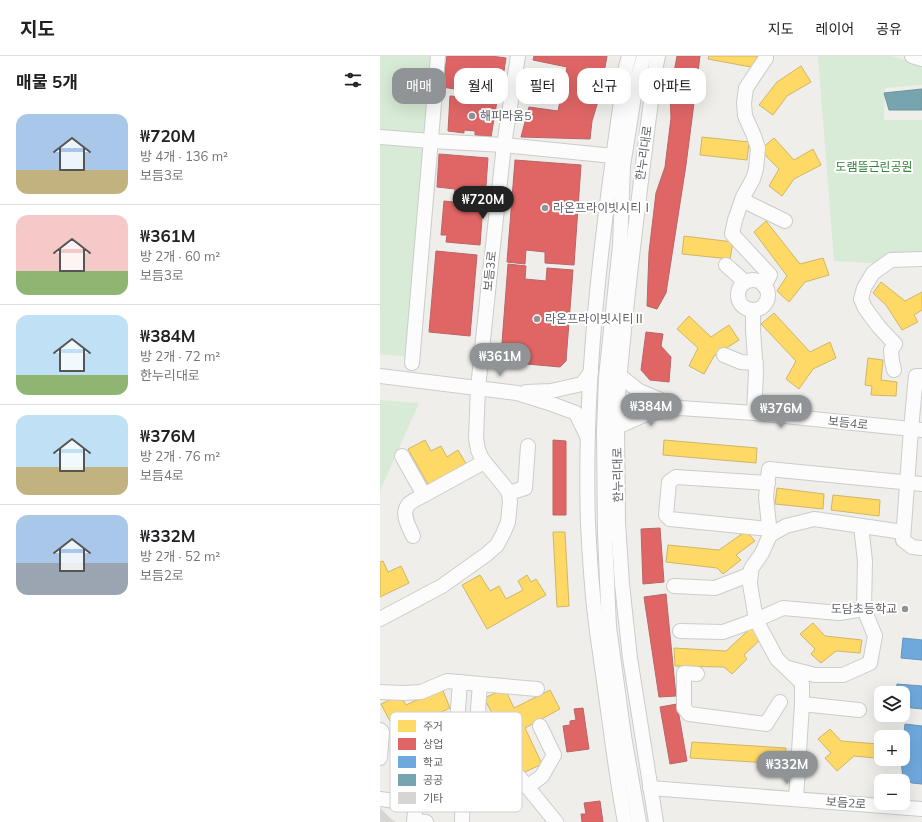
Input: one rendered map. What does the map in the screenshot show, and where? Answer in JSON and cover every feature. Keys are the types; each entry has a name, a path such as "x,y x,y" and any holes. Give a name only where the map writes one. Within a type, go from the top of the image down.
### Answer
{"street":[{"path":"412,363 438,56"},
{"name":"보듬3로","path":"509,493 482,459 478,450 476,438 478,388 504,145 518,56"},
{"path":"625,822 618,785 592,585 588,522 588,409 598,291 613,156 626,67 629,56"},
{"path":"639,822 624,736 609,627 605,534 604,432 606,377 620,246 623,166 636,84 644,56"},
{"name":"한누리대로","path":"656,822 630,658 622,584 618,523 617,427 619,375 627,290 658,56"},
{"path":"912,56 922,59"},
{"path":"764,286 770,275 732,234 742,200 753,179 756,169 758,148 745,116 744,103 746,88 766,58"},
{"path":"380,137 504,145 613,156"},
{"path":"742,200 785,221"},
{"path":"894,370 891,350 895,344 865,308 861,298 864,288 873,273 891,260 922,259"},
{"path":"726,265 745,282"},
{"path":"750,280 760,282 768,294 766,303 758,310 748,310 740,304 738,294 741,286 745,282 750,280"},
{"path":"753,310 756,363 754,413"},
{"path":"724,355 741,362 756,363"},
{"path":"517,393 551,391 582,384 591,372"},
{"path":"619,375 639,391 680,408"},
{"path":"383,376 517,393 576,414 588,438"},
{"path":"922,376 916,376 916,430 907,483 903,532 903,540 912,547 922,548"},
{"path":"617,427 644,415 680,408"},
{"name":"보듬4로","path":"680,408 754,413 916,430"},
{"path":"380,619 442,586 487,554 497,545 508,522 510,506 509,493 525,488 528,446"},
{"path":"402,456 424,495"},
{"path":"413,536 405,518 405,511 408,505 484,462"},
{"path":"796,799 802,683 777,659 756,620 750,584 751,569 762,553 769,532 766,497 770,469 922,484"},
{"path":"768,483 676,478 669,482 666,515 670,519 769,532 814,519 903,532"},
{"path":"785,667 815,675 843,675 870,663 875,636 864,609 865,561 861,526"},
{"path":"674,586 715,588 751,574"},
{"path":"680,631 723,632 783,608 838,613 864,609"},
{"path":"697,674 684,673 684,708 689,714 766,724 780,702"},
{"path":"380,692 421,692 447,681 537,689"},
{"path":"458,712 460,682"},
{"path":"479,712 480,684"},
{"path":"802,704 859,710"},
{"path":"527,787 542,776 554,755 540,726"},
{"path":"380,730 382,732 380,758"},
{"path":"522,781 527,787 536,806 556,822"},
{"name":"보듬2로","path":"650,788 922,809"},
{"path":"380,799 390,800"},
{"path":"415,812 414,820 426,822"},
{"path":"462,812 462,822"}],"green space":[{"path":"380,56 446,56 445,68 392,68 392,104 442,104 420,358 380,354"},
{"name":"도램뜰근린공원","path":"818,56 892,56 922,65 922,85 885,88 884,120 922,120 922,266 834,261"},
{"path":"380,400 419,403 380,491"}],"building: 주거":[{"path":"709,56 757,56 756,68 708,59"},
{"path":"801,66 811,82 787,96 773,115 759,105 777,82"},
{"path":"702,137 749,142 747,160 700,155"},
{"path":"774,138 794,160 813,149 821,165 794,179 782,196 769,186 779,169 760,150"},
{"path":"766,221 800,264 823,258 829,275 805,282 789,302 777,291 787,276 754,232"},
{"path":"684,236 733,242 730,259 682,254"},
{"path":"881,282 905,301 922,292 922,310 914,315 918,322 902,330 886,305 873,293"},
{"path":"774,313 810,352 830,342 836,358 813,369 799,389 786,379 796,361 761,324"},
{"path":"689,316 711,337 729,325 739,340 714,356 704,374 689,366 698,348 677,329"},
{"path":"868,358 883,360 881,380 897,382 896,396 871,395 872,386 865,385"},
{"path":"425,440 431,451 441,446 447,457 458,450 468,467 430,488 408,449"},
{"path":"664,440 757,448 756,463 663,455"},
{"path":"777,488 824,494 823,509 775,504"},
{"path":"833,495 880,500 879,516 831,510"},
{"path":"746,531 755,541 736,555 741,560 723,574 717,568 666,562 668,545 719,550"},
{"path":"553,532 565,532 569,606 557,607"},
{"path":"383,561 388,572 401,566 409,583 380,597 380,562"},
{"path":"480,575 490,591 499,586 506,599 523,590 518,581 527,575 531,582 536,579 546,595 487,629 462,585"},
{"path":"813,623 825,636 862,640 860,653 836,651 821,663 811,654 815,649 800,634"},
{"path":"751,628 761,639 744,655 747,659 732,674 724,667 675,666 674,648 726,651"},
{"path":"442,688 450,708 441,712 390,712 390,721 381,704 400,695 406,705"},
{"path":"505,689 514,708 550,690 560,709 525,728 542,764 523,773 522,712 491,712 484,698"},
{"path":"830,729 841,741 874,744 874,758 854,756 837,771 825,758 831,753 818,739"},
{"path":"692,742 786,748 784,764 690,758"}],"building: 상업":[{"path":"447,56 491,56 506,58 504,68 454,68 454,89 446,88 445,68"},
{"path":"534,56 607,56 605,68 577,68 577,104 597,104 592,121 590,139 521,137 529,107 558,111 559,104 569,104 569,68 533,60"},
{"path":"677,56 700,56 698,68 675,68"},
{"name":"해피라움5","path":"450,96 454,96 454,104 496,104 491,137 475,135 475,131 464,130 464,133 448,131"},
{"path":"670,104 694,104 666,293 657,309 647,306 649,252 656,193 665,167 671,118"},
{"path":"439,154 488,158 485,199 454,196 455,189 437,187"},
{"name":"라온프라이빗시티Ⅰ","path":"515,160 581,165 574,265 545,263 545,252 526,250 525,264 507,262"},
{"path":"444,201 483,205 480,245 446,242 447,235 441,235"},
{"path":"436,251 477,255 470,336 429,332"},
{"name":"라온프라이빗시티Ⅱ","path":"508,264 526,266 525,279 546,281 547,268 573,270 566,361 560,367 505,362 501,356"},
{"path":"646,332 663,334 661,346 671,357 669,382 650,380 641,370"},
{"path":"553,440 566,441 566,515 553,515"},
{"path":"660,528 664,582 643,584 641,529"},
{"path":"666,594 676,696 659,697 644,597"},
{"path":"677,704 687,761 670,764 660,707"},
{"path":"583,708 589,749 567,752 563,726 570,725 570,721 576,720 574,709"},
{"path":"600,801 603,822 582,822 581,814 586,814 584,803"}],"building: 학교":[{"path":"903,638 922,640 922,660 901,658"},
{"path":"897,684 922,686 922,709 910,708 910,686 897,686"},
{"path":"905,724 922,726 922,784 910,782 910,774 902,774 902,766 910,766 910,730 904,730"}],"building: 공공":[{"path":"922,89 922,110 889,110 884,93"}],"building: 기타":[{"path":"380,808 391,819 395,822 380,822"}],"place":[{"name":"해피라움5","path":"472,116"},
{"name":"라온프라이빗시티Ⅰ","path":"545,208"},
{"name":"라온프라이빗시티Ⅱ","path":"537,319"},
{"name":"도담초등학교","path":"905,609"}]}
